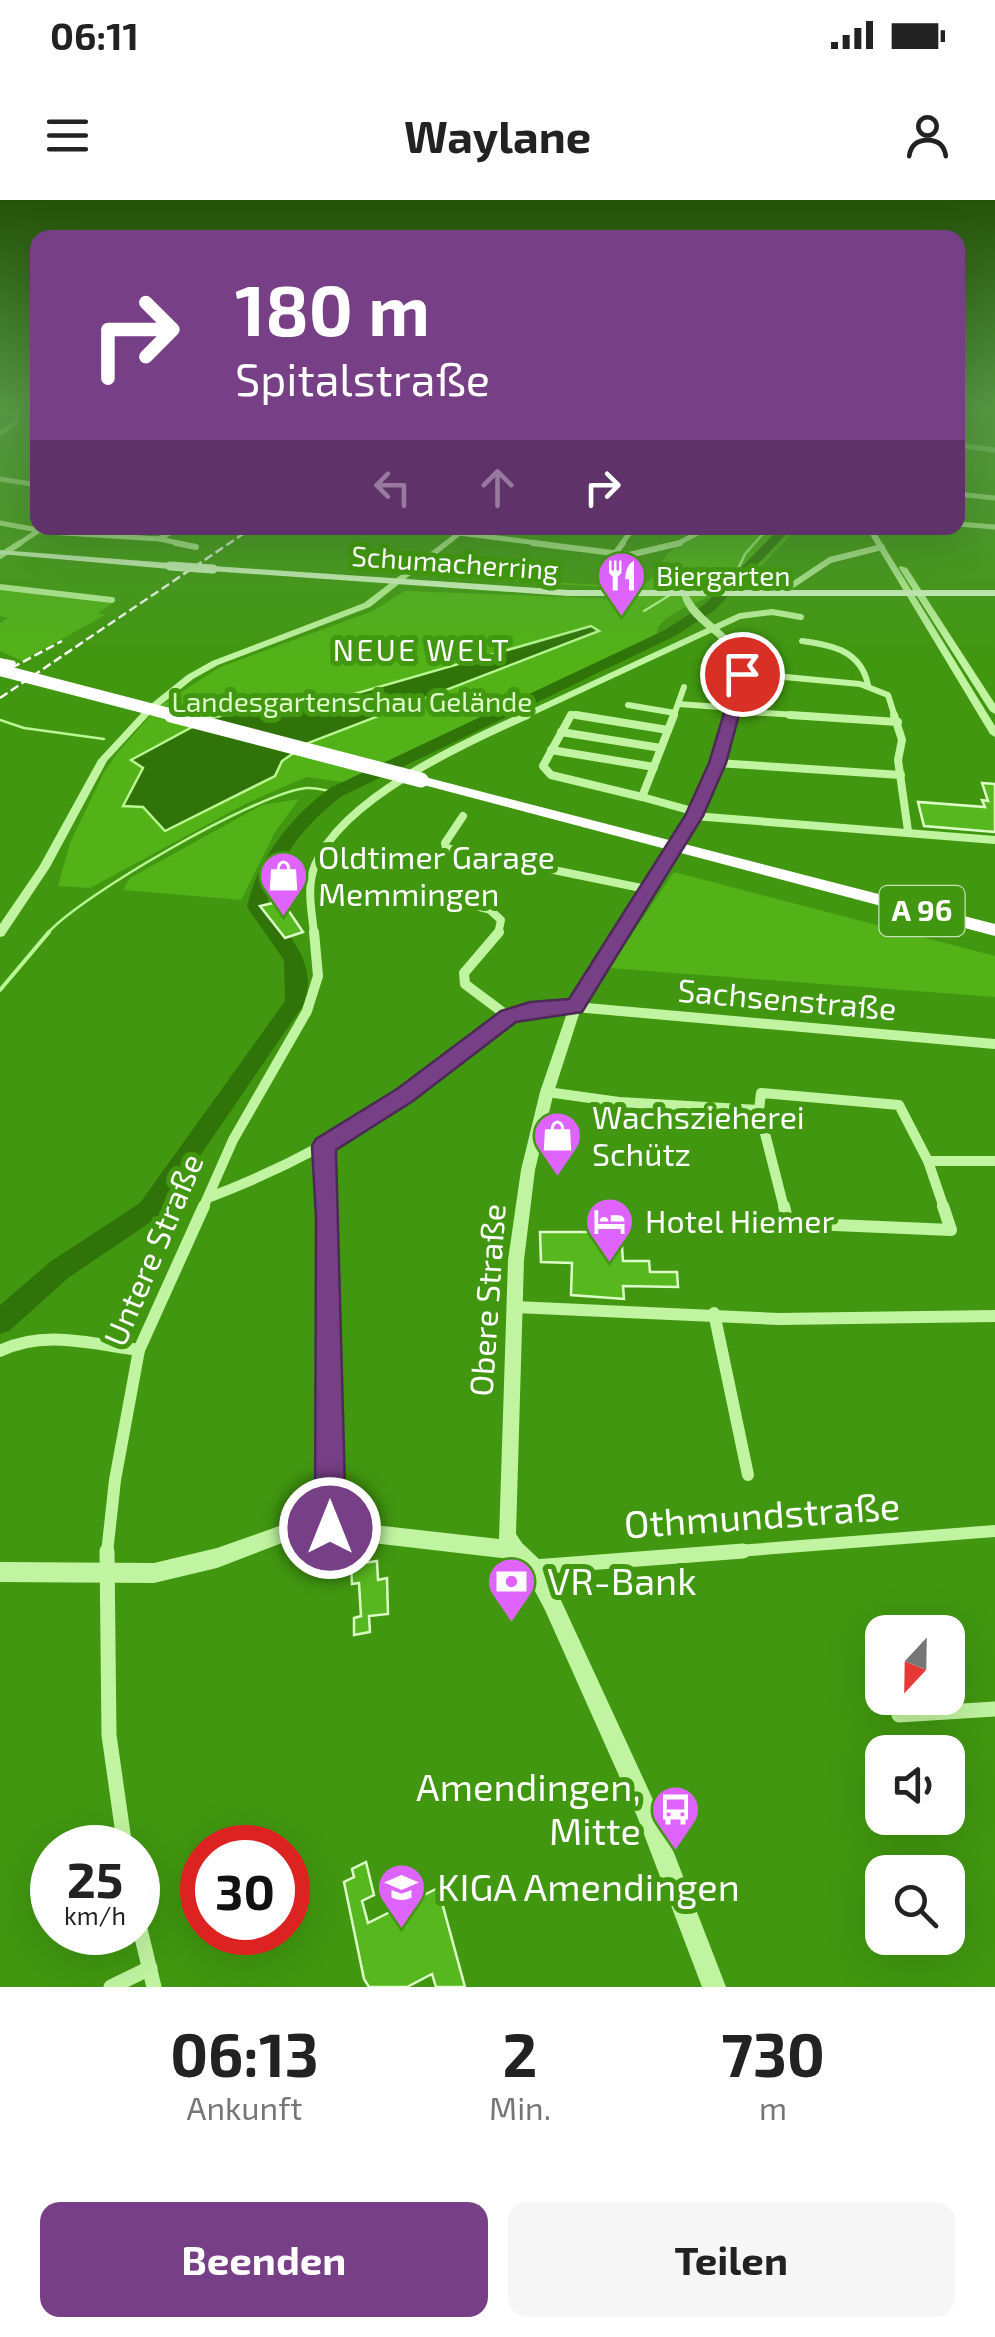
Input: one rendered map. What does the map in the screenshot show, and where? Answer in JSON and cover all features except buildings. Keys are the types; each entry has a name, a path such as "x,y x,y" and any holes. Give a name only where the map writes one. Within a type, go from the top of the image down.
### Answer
{"highway":[{"name":"A 96","path":"3,666 995,918"},
{"name":"A 96","path":"426,776 995,930"}],"main road":[{"name":"Schumacherring","path":"1,554 400,583 649,594 995,593"}],"street":[{"path":"965,495 995,498"},
{"path":"0,523 30,527"},
{"path":"965,525 995,527"},
{"path":"1,554 31,535"},
{"path":"112,535 159,539 196,548"},
{"path":"159,539 166,535"},
{"path":"0,932 44,866 103,760 149,710 190,677 215,663 346,615 400,583 457,535"},
{"path":"493,535 614,555 647,554 694,535"},
{"path":"614,555 628,535"},
{"path":"874,535 995,734"},
{"path":"791,586 830,560 882,547 889,551 995,711"},
{"path":"0,587 112,600"},
{"path":"680,594 737,654 742,674 868,686 888,694 898,722 908,831"},
{"path":"713,630 747,612 769,610 801,617"},
{"name":"Untere Straße","path":"122,1825 109,1736 105,1571 115,1480 139,1350 234,1140 307,1011 318,976 310,886 316,863 345,824 390,786 474,740 713,630"},
{"path":"802,641 844,649 861,666 868,686"},
{"name":"Obere Straße","path":"514,1550 507,1535 516,1260 528,1170 546,1092 575,1006 668,864 693,817 717,763 742,674"},
{"path":"642,798 684,687"},
{"path":"628,704 898,722"},
{"path":"668,730 571,714 543,766 546,774 642,798 693,817 995,840"},
{"path":"561,732 661,748"},
{"path":"551,750 654,768"},
{"path":"717,763 901,775"},
{"path":"463,816 445,843 446,848 651,890"},
{"path":"210,1196 273,1174 324,1146 405,1095 509,1017 466,984 464,973 498,935 501,920 490,910 435,896"},
{"name":"Sachsenstraße","path":"509,1017 530,1009 575,1006 995,1044"},
{"path":"546,1092 618,1102 636,1100 759,1110"},
{"path":"761,1093 899,1105 928,1160 951,1230 788,1223 759,1110 761,1093"},
{"path":"324,1146 330,1528"},
{"path":"928,1160 995,1161"},
{"path":"515,1307 714,1313 779,1319 995,1316"},
{"path":"714,1313 748,1475"},
{"path":"0,1351 12,1343 36,1339 139,1350"},
{"path":"0,1572 154,1573 217,1558 282,1534 330,1528 514,1550 533,1567 646,1812 714,1987"},
{"name":"Othmundstraße","path":"533,1567 995,1531"},
{"path":"965,1711 995,1709"},
{"path":"147,1955 154,1987"},
{"path":"110,1987 150,1968"}],"green space":[{"name":"Landesgartenschau Gelände","path":"699,535 790,535 747,577 671,615 658,628 655,644 593,676 445,738 364,785 306,777 247,803 90,888 58,886 70,843 104,772 118,752 157,708 220,667 373,611 405,591 622,599 650,580 669,552"},
{"path":"633,558 639,558 625,581 637,582 633,589 421,575 438,560 438,566 492,578 612,586"},
{"path":"0,589 112,604 98,613 105,615 22,661 0,651 0,623 8,618 0,616"},
{"path":"299,799 275,832 241,900 123,890 130,878 262,805"},
{"path":"674,872 995,956 995,997 609,968"}],"shaded area":[{"path":"591,626 599,631 308,743 282,761 275,776 165,831 143,807 123,806 143,768 131,760 209,718 304,702 323,703"}],"waterway":[{"path":"741,574 738,569 745,554 762,535"},
{"path":"0,1322 59,1270 149,1210 295,1002 294,960 284,940 257,907 275,858 297,827 336,792 670,633 710,607 779,535"},
{"path":"678,590 692,582 736,579"},
{"path":"644,611 670,595"},
{"path":"0,720 24,728 104,739"},
{"path":"49,933 130,873 249,808 282,794 310,788 336,792"},
{"path":"0,990 49,933"}],"railway":[{"path":"0,698 242,535"},
{"path":"0,674 62,641"}],"place":[{"name":"Biergarten","path":"621,618"},
{"name":"Oldtimer Garage Memmingen","path":"283,918"},
{"name":"Wachszieherei Schütz","path":"557,1178"},
{"name":"Hotel Hiemer","path":"610,1264"},
{"name":"VR-Bank","path":"512,1624"},
{"name":"Amendingen, Mitte","path":"676,1852"},
{"name":"KIGA Amendingen","path":"402,1930"}],"district":[{"name":"NEUE WELT","path":"422,651"}],"route":[{"path":"330,1528 324,1146 405,1095 509,1017 530,1009 575,1006 668,864 694,816 727,735 742,674"}]}
